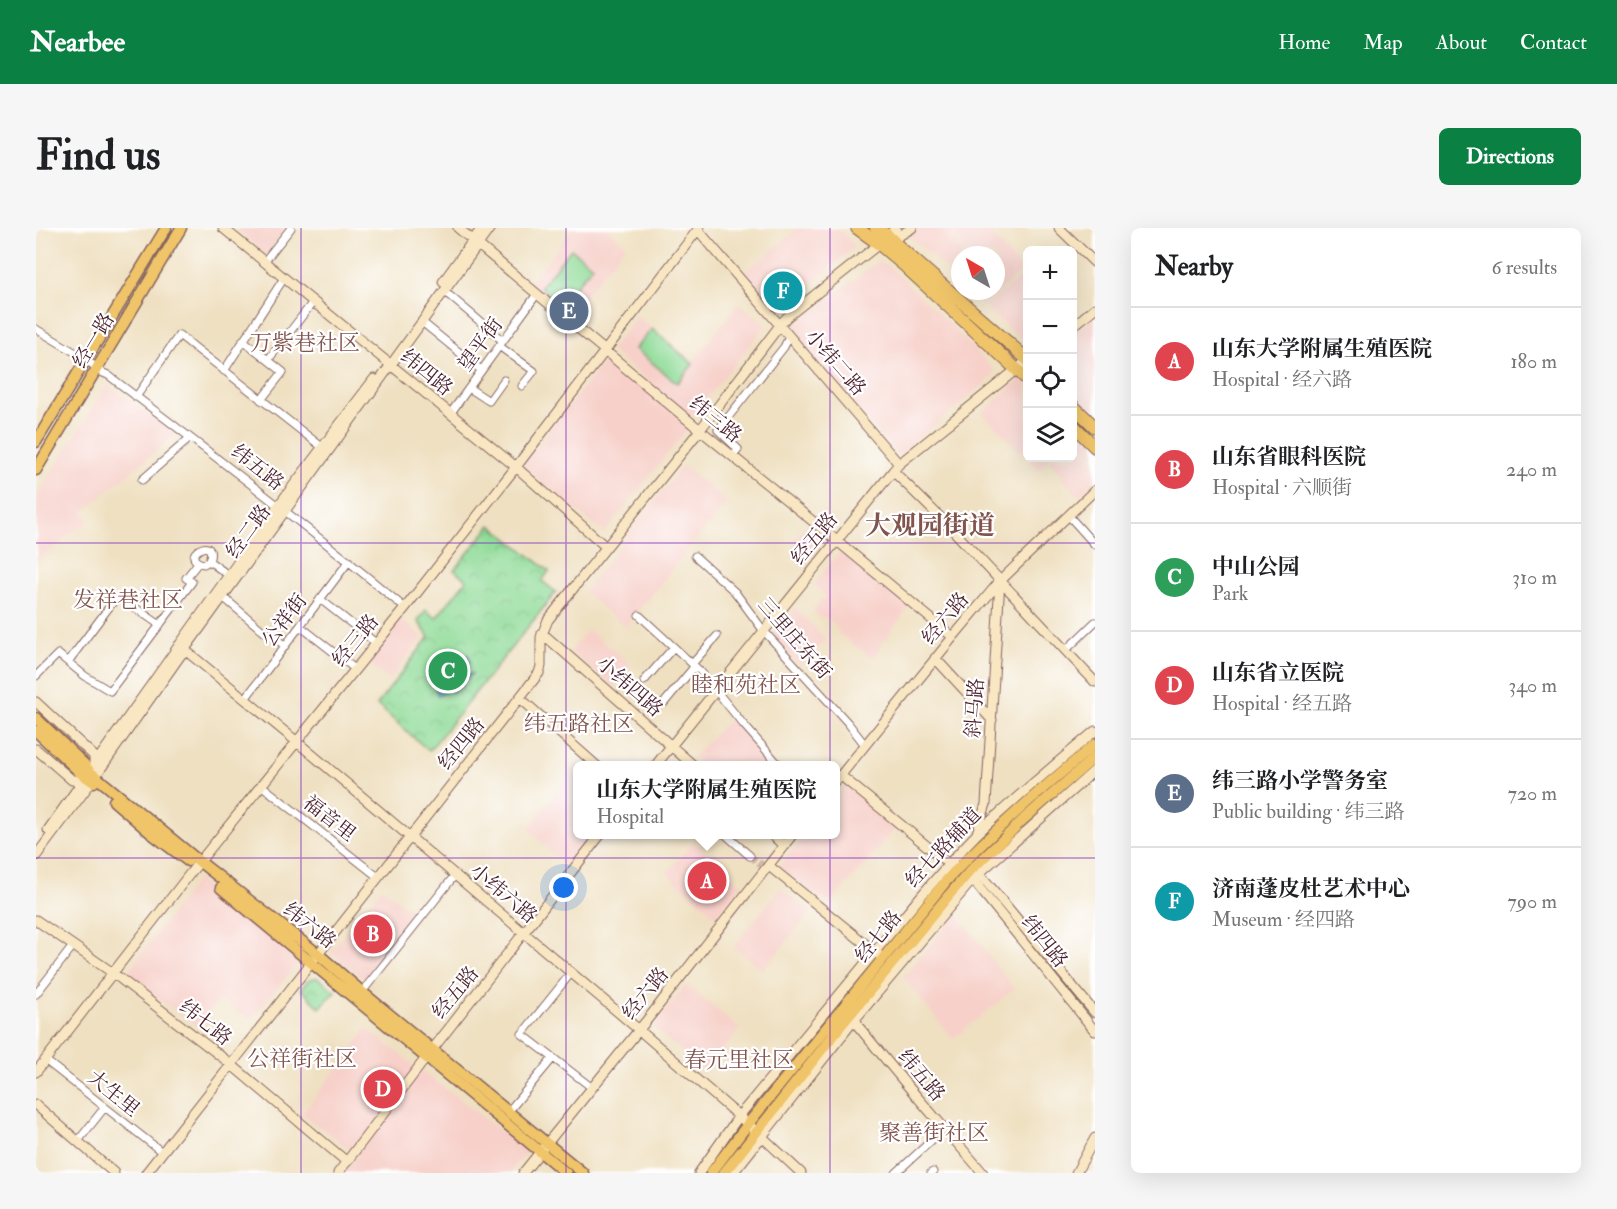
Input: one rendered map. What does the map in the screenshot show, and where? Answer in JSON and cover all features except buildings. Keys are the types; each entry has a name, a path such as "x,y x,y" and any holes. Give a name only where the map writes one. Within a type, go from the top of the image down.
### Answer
{"highway":[{"path":"857,228 888,239 1023,375"},
{"path":"876,228 1023,357"},
{"path":"1075,408 1095,427"},
{"path":"1077,429 1095,447"}],"main road":[{"name":"经一路","path":"36,442 166,228"},
{"name":"经一路","path":"36,470 181,228"},
{"path":"36,718 88,773"},
{"path":"36,731 88,773"},
{"name":"经七路","path":"711,1173 755,1130 852,1020 913,938 1047,785 1095,744"},
{"name":"经七路","path":"724,1173 879,955 972,871 1024,819 1095,757"},
{"name":"纬六路","path":"88,773 315,958 362,992 429,1054 544,1147 583,1173"},
{"name":"纬六路","path":"315,958 361,1005 508,1112 544,1147 566,1173"}],"street":[{"name":"纬四路","path":"223,228 516,467 606,547"},
{"path":"264,262 291,228"},
{"name":"纬三路","path":"458,228 953,637"},
{"name":"经二路","path":"281,509 322,447 422,322 476,242 482,228"},
{"name":"经二路","path":"36,847 476,242 490,228"},
{"path":"542,633 548,620 700,430 780,325 787,322 888,239 912,228"},
{"path":"1059,228 1095,263"},
{"name":"小纬二路","path":"698,229 896,467 1095,682"},
{"name":"经三路","path":"36,1072 198,864 516,467 698,229"},
{"path":"224,371 284,278"},
{"path":"443,292 534,371 522,386"},
{"name":"望平街","path":"450,414 537,294"},
{"path":"268,360 313,302"},
{"path":"1077,323 1095,308"},
{"path":"422,322 481,370"},
{"name":"纬五路","path":"36,329 97,367 349,561 405,608"},
{"path":"136,397 179,336 322,447"},
{"path":"732,456 738,449 718,430 784,347 789,337"},
{"path":"243,340 283,372 261,400"},
{"name":"经五路","path":"658,761 896,467 1023,364"},
{"path":"468,388 489,401 504,380"},
{"path":"142,480 190,438"},
{"name":"经六路","path":"840,776 1000,581 1095,490"},
{"path":"1069,516 1095,545"},
{"path":"202,547 210,552 209,561 204,564 195,559 197,549 202,547"},
{"name":"三里庄东街","path":"695,556 735,592 763,630 866,745"},
{"path":"209,561 232,577"},
{"name":"公祥街","path":"245,699 349,561"},
{"path":"36,676 58,654 85,676 110,691 192,582 186,578 198,562"},
{"name":"经二路","path":"182,647 223,597 232,577"},
{"name":"斜马路","path":"977,835 986,804 1000,581"},
{"path":"223,597 269,636 274,637 285,646"},
{"path":"68,662 116,598 121,598 160,625"},
{"path":"320,599 376,643"},
{"path":"639,615 701,672 776,761"},
{"path":"1066,650 1095,622"},
{"path":"300,626 355,669"},
{"name":"经四路","path":"146,1173 409,836 520,698 541,666 542,633"},
{"name":"小纬四路","path":"542,633 689,761"},
{"path":"664,703 717,636"},
{"name":"小纬六路","path":"182,647 638,1029 801,1173"},
{"path":"644,681 673,648"},
{"path":"935,658 992,720"},
{"path":"520,698 592,761"},
{"name":"纬六路","path":"36,702 94,756 88,773 72,780 36,749"},
{"name":"经七路辅道","path":"699,1173 739,1116 879,955 921,896 949,864 1019,796 1095,731"},
{"path":"840,780 949,864 972,871 1095,770"},
{"name":"经二路","path":"36,856 88,773"},
{"name":"福音里","path":"261,785 378,877"},
{"name":"经五路","path":"338,1173 597,839"},
{"path":"731,839 750,856"},
{"path":"776,839 784,846"},
{"name":"经六路","path":"523,1173 789,839"},
{"path":"766,867 879,955"},
{"name":"纬四路","path":"972,871 984,879 1095,1013"},
{"name":"纬四路","path":"972,871 977,885 1095,1031"},
{"path":"362,992 455,875"},
{"name":"纬七路","path":"36,920 113,973 232,1065 347,1162"},
{"path":"36,994 73,946"},
{"path":"571,973 522,1034 591,1087"},
{"name":"纬五路","path":"852,1020 983,1173"},
{"path":"508,1112 553,1058"},
{"name":"大生里","path":"45,1060 162,1152"},
{"path":"36,1105 114,1173"},
{"path":"78,1141 105,1107"},
{"path":"896,1173 944,1129"},
{"path":"733,1173 755,1130"},
{"path":"1076,1173 1095,1138"}],"shaded area":[{"path":"235,228 287,228 266,254"},
{"path":"574,228 606,228 626,245 568,316 529,284"},
{"path":"795,228 836,228 855,247 776,311 745,272 797,230"},
{"path":"900,228 960,228 950,236 958,246 951,246 951,273"},
{"path":"962,228 987,228 1002,246 960,246 953,236"},
{"path":"1005,250 1022,271 1005,286"},
{"path":"877,262 887,265 948,322 994,370 993,377 897,456 788,331"},
{"path":"1023,276 1023,341 984,307 993,300 1005,300 1005,290"},
{"path":"980,300 989,300 983,305 978,302"},
{"path":"739,303 766,325 692,417 610,350 637,316 693,361"},
{"path":"1093,317 1095,319 1095,457 1077,441 1077,332"},
{"path":"607,357 690,426 604,533 522,465"},
{"path":"1023,377 1023,453 982,413"},
{"path":"107,385 176,434 83,512 89,520 36,561 36,498"},
{"path":"1077,446 1095,462 1095,481 1079,496 1061,476 1062,473 1051,462 1077,462"},
{"path":"1032,462 1046,462 1039,469"},
{"path":"683,465 727,502 625,627 584,592"},
{"path":"808,524 824,537 808,556 792,543"},
{"path":"842,550 910,605 872,658 838,633 839,629 825,616 821,618 813,611 826,596 814,584"},
{"path":"795,608 827,640 799,666 772,636"},
{"path":"400,619 423,637 389,680 366,662"},
{"path":"588,630 631,664 614,686 570,652"},
{"path":"731,717 770,761 700,761 694,756"},
{"path":"573,772 573,839 588,839 566,867 528,828"},
{"path":"845,785 896,828 829,904 778,868 802,839 840,839 840,791"},
{"path":"693,842 742,885 716,916 667,873"},
{"path":"197,879 301,959 251,1020 219,999 198,1027 126,975"},
{"path":"382,888 417,915 364,979 330,952"},
{"path":"780,888 811,912 763,970 734,947"},
{"path":"957,914 1014,989 953,1039 903,977"},
{"path":"686,985 740,1029 705,1071 653,1027"},
{"path":"367,1029 527,1151 510,1173 344,1173 358,1155 302,1114"}],"green space":[{"path":"571,249 592,266 561,304 540,287"},
{"path":"652,329 693,364 677,383 635,349"},
{"path":"491,525 549,571 542,581 556,592 429,751 377,705 429,637 418,621 426,610 436,618 467,580 454,570"},
{"path":"318,978 335,991 320,1008 301,989 308,980"}],"water":[{"path":"468,655 470,662 464,668 468,674 472,674 462,682 462,686 453,692 449,690 438,696 435,687 441,679 435,668 440,664 449,666"}],"tunnel":[{"path":"750,856 762,865"}],"place":[{"name":"济南蓬皮杜艺术中心","path":"783,291"},
{"name":"纬三路小学警务室","path":"569,311"},
{"name":"中山公园","path":"448,671"},
{"name":"山东大学附属生殖医院","path":"707,881"},
{"name":"山东省眼科医院","path":"373,934"},
{"name":"山东省立医院","path":"383,1089"}],"district":[{"name":"万紫巷社区","path":"305,342"},
{"name":"大观园街道","path":"930,525"},
{"name":"发祥巷社区","path":"128,599"},
{"name":"睦和苑社区","path":"746,684"},
{"name":"纬五路社区","path":"579,723"},
{"name":"公祥街社区","path":"302,1058"},
{"name":"春元里社区","path":"739,1059"},
{"name":"聚善街社区","path":"934,1132"}]}
